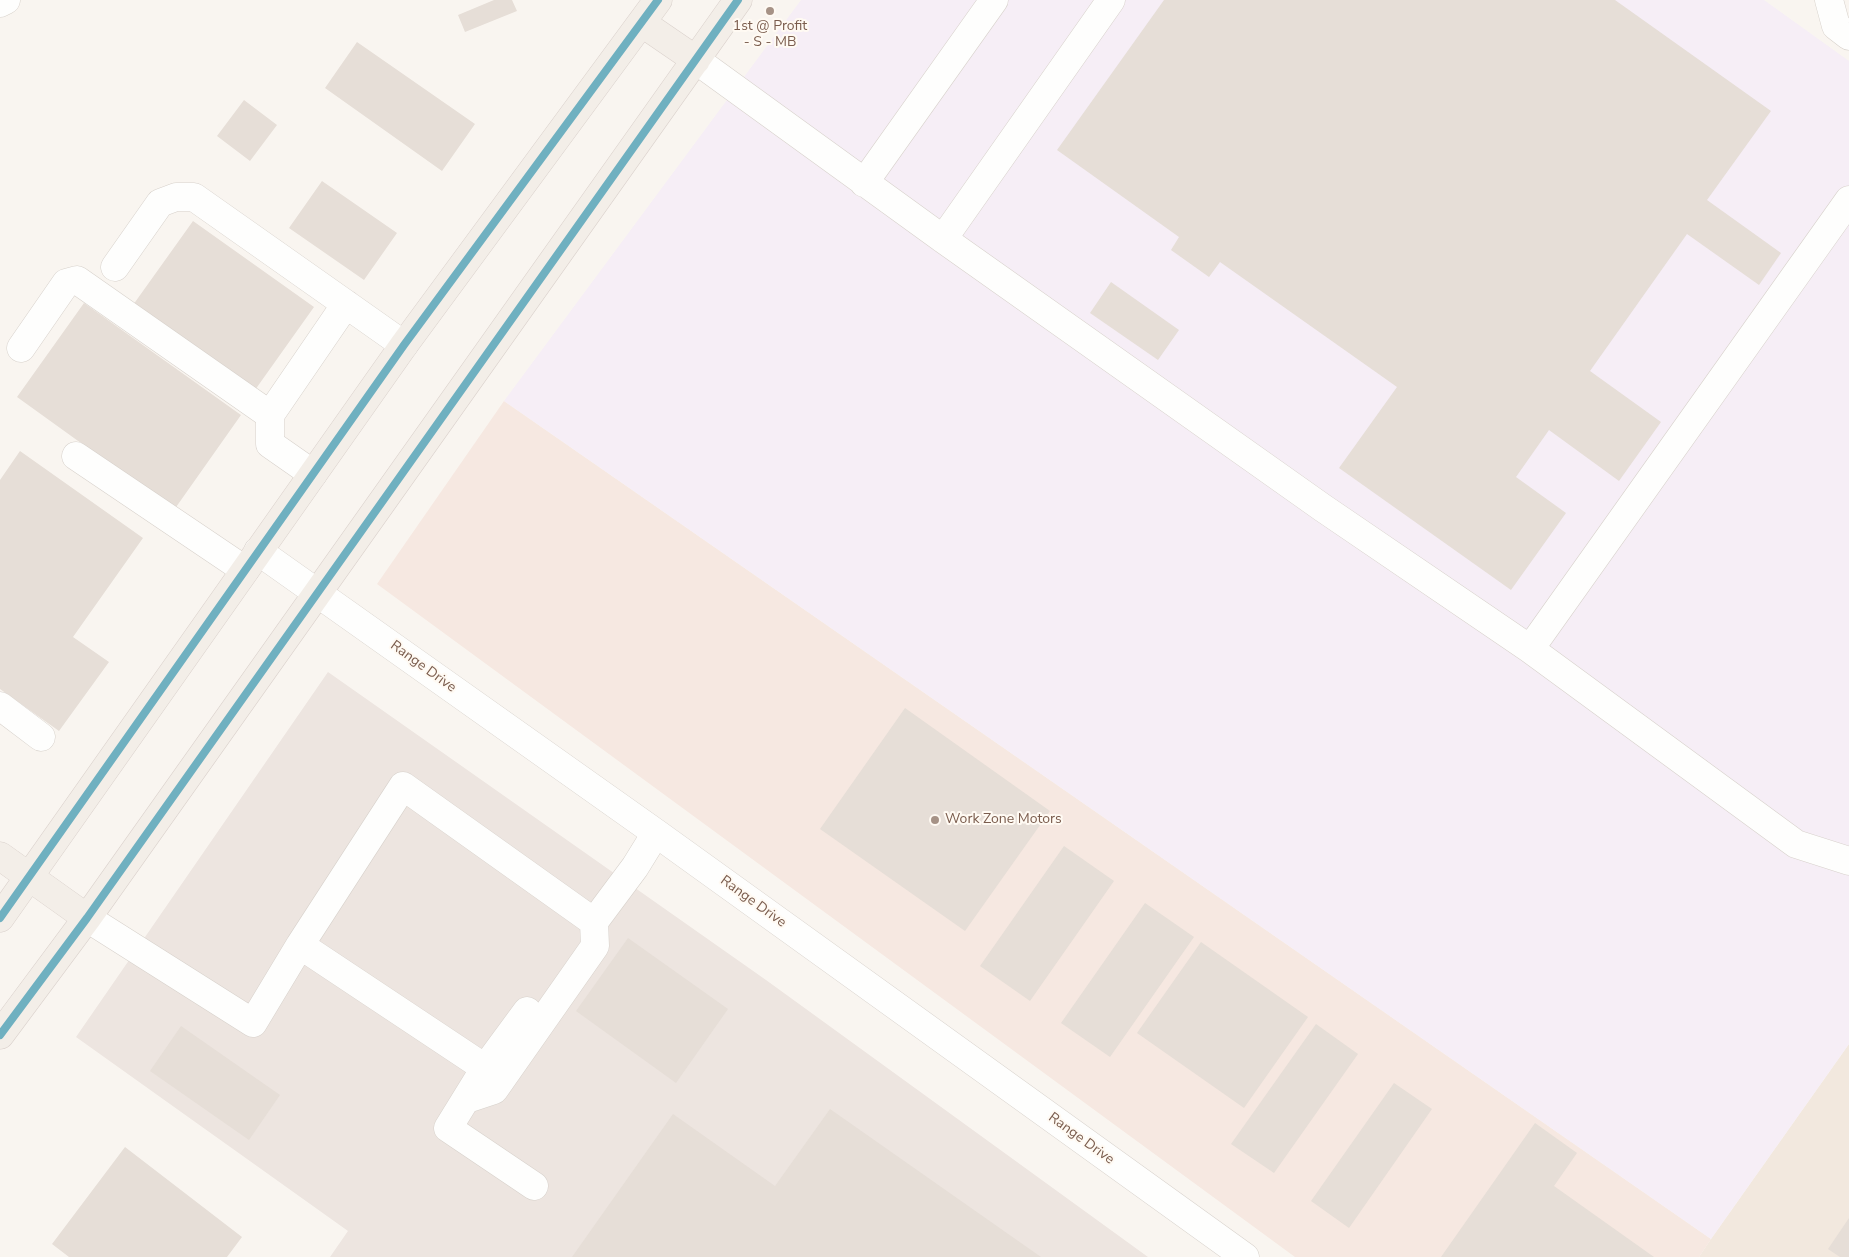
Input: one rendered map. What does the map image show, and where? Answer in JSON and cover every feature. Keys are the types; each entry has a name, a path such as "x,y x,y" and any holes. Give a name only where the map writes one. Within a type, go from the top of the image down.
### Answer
{"main road":[{"path":"0,918 404,345 658,0"},
{"path":"0,1035 87,918 738,0"},
{"path":"642,23 696,60"},
{"path":"0,856 87,918"}],"street":[{"path":"0,3 6,0"},
{"path":"864,183 994,0"},
{"path":"943,239 1110,0"},
{"path":"1829,0 1836,26 1849,36"},
{"path":"696,60 864,183 1323,508 1530,649 1796,844 1849,861"},
{"path":"115,267 160,203 176,197 194,197 404,345"},
{"path":"1530,649 1849,200"},
{"path":"21,348 66,283 77,280 270,415"},
{"path":"313,474 270,444 270,415 346,304"},
{"name":"Range Drive","path":"76,456 252,561 318,592 1244,1257"},
{"path":"0,706 41,737"},
{"path":"87,918 253,1023 300,945 403,786 594,922"},
{"path":"534,1186 448,1128 485,1068 635,867 656,833"},
{"path":"467,1100 494,1090 595,946 594,922"},
{"path":"300,945 485,1068"}],"shaded area":[{"path":"801,0 1764,0 1849,61 1849,1044 1711,1239 504,401"},
{"path":"504,401 1711,1239 1699,1257 1295,1257 377,584"},
{"path":"328,672 766,980 1148,1257 330,1257 348,1231 76,1037"},
{"path":"1849,1044 1849,1257 1699,1257 1711,1239"}],"building":[{"path":"494,0 512,0 517,11 465,32 458,15"},
{"path":"1164,0 1615,0 1771,111 1707,200 1781,253 1759,285 1687,234 1590,371 1661,422 1619,481 1549,430 1516,477 1566,513 1511,590 1339,468 1397,387 1220,262 1209,277 1171,250 1179,237 1057,150"},
{"path":"357,42 475,124 442,171 325,88"},
{"path":"244,100 277,125 250,161 217,136"},
{"path":"322,181 397,233 364,280 289,228"},
{"path":"193,221 314,307 255,390 133,305"},
{"path":"1111,282 1179,330 1158,360 1090,313"},
{"path":"84,303 241,415 174,510 17,397"},
{"path":"20,451 143,538 73,637 109,662 59,731 0,689 0,480"},
{"name":"Work Zone Motors","path":"905,708 1050,811 965,931 820,829"},
{"path":"1064,846 1114,881 1030,1001 980,966"},
{"path":"1145,903 1194,937 1110,1057 1061,1023"},
{"path":"628,938 728,1009 676,1083 576,1011"},
{"path":"1201,942 1308,1017 1244,1108 1137,1033"},
{"path":"1316,1024 1358,1054 1274,1173 1231,1144"},
{"path":"181,1026 280,1095 249,1140 150,1071"},
{"path":"1394,1083 1432,1109 1349,1228 1311,1201"},
{"path":"830,1109 1041,1257 572,1257 673,1114 775,1186"},
{"path":"1535,1123 1577,1153 1554,1186 1654,1257 1441,1257"},
{"path":"125,1147 242,1237 227,1257 69,1257 52,1244"},
{"path":"1849,1218 1849,1257 1840,1257 1828,1249"}],"transit line":[{"path":"0,918 404,345 658,0"},
{"path":"0,1035 87,918 738,0"}],"place":[{"name":"1st @ Profit - S - MB","path":"770,11"},
{"name":"Work Zone Motors","path":"935,820"}]}
